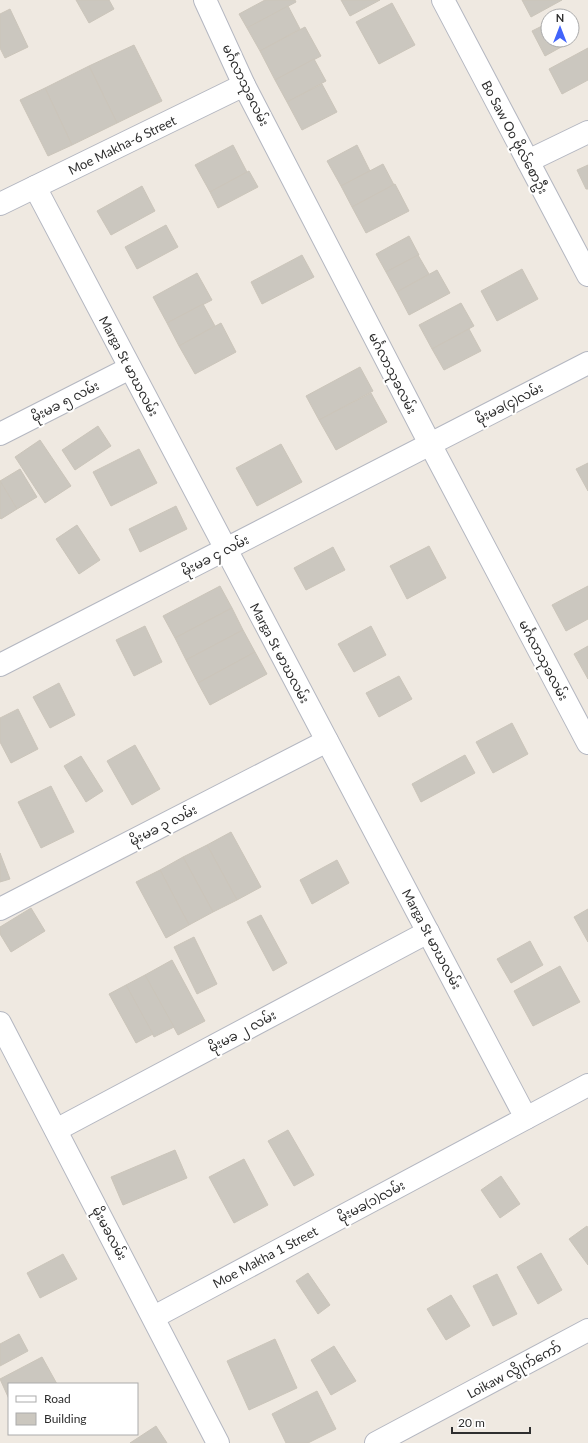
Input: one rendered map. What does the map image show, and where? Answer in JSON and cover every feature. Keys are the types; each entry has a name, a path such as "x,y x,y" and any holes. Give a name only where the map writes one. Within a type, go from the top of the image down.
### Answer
{"street":[{"name":"မင်္ဂလာသုခလမ်း","path":"205,0 244,85 430,444 588,742"},
{"name":"Bo Saw Oo ဗိုလ်စောဦး","path":"442,0 588,275"},
{"name":"Moe Makha-6 Street","path":"0,204 244,85"},
{"path":"528,162 588,132"},
{"name":"Marga St မာဃလမ်း","path":"35,187 526,1118"},
{"name":"မိုးမခ(၄)လမ်း","path":"430,444 588,363"},
{"name":"မိုးမခ ၅ လမ်း","path":"0,434 130,368"},
{"name":"မိုးမခ ၄ လမ်း","path":"0,665 430,444"},
{"name":"မိုးမခ ၃ လမ်း","path":"0,909 327,741"},
{"name":"မိုးမခ ၂ လမ်း","path":"56,1130 428,932"},
{"name":"မိုးမခလမ်း","path":"0,1023 154,1317 218,1443"},
{"name":"Moe Makha 1 Street","path":"154,1317 588,1085"},
{"name":"မိုးမခ(၁)လမ်း","path":"154,1317 588,1085"},
{"name":"Loikaw လွိုက်ကော်","path":"376,1443 588,1330"}],"building":[{"path":"76,0 109,0 114,9 89,23"},
{"path":"265,0 295,0 296,2 247,28 239,14"},
{"path":"341,0 380,0 350,16"},
{"path":"522,0 562,0 547,8 540,8 540,12 531,17"},
{"path":"392,3 415,45 379,64 356,22"},
{"path":"288,6 300,29 260,51 247,28"},
{"path":"10,9 28,47 5,58 0,48 0,14"},
{"path":"305,27 321,56 275,80 260,51"},
{"path":"540,27 540,46 532,31"},
{"path":"134,45 162,101 117,123 89,66"},
{"path":"541,48 559,48 545,56"},
{"path":"588,48 588,80 562,94 549,69"},
{"path":"314,59 326,81 287,102 275,80"},
{"path":"89,66 117,123 72,145 45,88"},
{"path":"322,84 337,112 302,130 287,102"},
{"path":"45,88 72,145 48,156 20,100"},
{"path":"233,145 247,172 210,192 195,165"},
{"path":"357,145 370,171 341,186 327,161"},
{"path":"383,164 394,185 352,207 341,186"},
{"path":"588,165 588,189 586,189 577,170"},
{"path":"249,171 258,187 218,208 210,192"},
{"path":"395,184 409,211 366,233 352,207"},
{"path":"142,186 155,211 111,235 97,211"},
{"path":"166,225 178,247 137,269 125,247"},
{"path":"409,236 419,255 386,272 376,254"},
{"path":"302,255 314,277 262,304 251,282"},
{"path":"418,255 429,274 397,292 386,272"},
{"path":"522,269 538,299 497,321 481,291"},
{"path":"437,270 450,293 409,315 397,292"},
{"path":"197,273 212,300 167,323 153,297"},
{"path":"461,303 474,326 432,349 419,325"},
{"path":"203,304 215,326 179,346 167,323"},
{"path":"221,323 236,352 195,374 179,346"},
{"path":"469,329 481,351 444,370 432,349"},
{"path":"360,367 373,391 319,420 306,396"},
{"path":"371,393 387,422 336,450 319,420"},
{"path":"98,426 111,446 75,470 62,450"},
{"path":"40,440 71,486 45,503 15,457"},
{"path":"281,444 302,482 257,506 236,468"},
{"path":"139,449 157,483 111,506 93,472"},
{"path":"588,463 588,491 576,469"},
{"path":"20,469 37,497 17,509 0,481"},
{"path":"0,481 17,509 1,519 0,518"},
{"path":"176,506 187,529 140,552 129,529"},
{"path":"77,525 100,560 79,574 56,539"},
{"path":"429,546 446,578 407,599 390,566"},
{"path":"333,547 345,570 306,590 294,568"},
{"path":"220,586 232,608 175,638 163,616"},
{"path":"588,586 588,619 566,631 552,605"},
{"path":"232,608 243,630 186,660 175,638"},
{"path":"145,626 162,662 134,676 116,640"},
{"path":"371,626 386,655 354,672 338,644"},
{"path":"243,630 255,652 198,683 186,660"},
{"path":"588,646 588,679 574,654"},
{"path":"255,652 267,674 210,705 198,683"},
{"path":"399,676 412,699 379,717 366,693"},
{"path":"59,683 75,715 50,728 33,697"},
{"path":"18,709 38,749 11,763 0,742 0,718"},
{"path":"512,723 528,754 493,773 476,742"},
{"path":"135,745 160,789 132,805 107,761"},
{"path":"465,755 475,773 421,802 412,784"},
{"path":"81,756 103,791 86,802 64,766"},
{"path":"51,786 74,832 41,848 18,802"},
{"path":"231,832 261,887 237,900 207,845"},
{"path":"207,845 237,900 213,912 183,857"},
{"path":"0,853 10,879 0,882"},
{"path":"183,857 213,912 189,925 160,870"},
{"path":"337,860 349,883 312,904 300,880"},
{"path":"160,870 189,925 166,938 136,882"},
{"path":"31,908 45,931 11,952 0,934 0,927"},
{"path":"588,909 588,942 574,917"},
{"path":"261,915 287,963 273,971 247,922"},
{"path":"194,937 217,984 197,994 174,947"},
{"path":"530,941 543,965 511,983 497,959"},
{"path":"172,960 205,1021 178,1035 145,975"},
{"path":"560,966 580,1002 533,1026 514,991"},
{"path":"145,975 174,1027 154,1037 126,985"},
{"path":"126,985 153,1034 136,1043 109,994"},
{"path":"288,1130 314,1175 294,1186 268,1141"},
{"path":"175,1150 187,1178 123,1205 111,1177"},
{"path":"244,1159 268,1205 234,1223 209,1177"},
{"path":"501,1176 520,1204 500,1218 481,1190"},
{"path":"587,1226 588,1228 588,1265 569,1239"},
{"path":"541,1253 562,1290 538,1304 517,1267"},
{"path":"63,1254 77,1279 40,1298 27,1273"},
{"path":"308,1273 330,1305 318,1314 296,1281"},
{"path":"497,1274 517,1314 493,1326 473,1286"},
{"path":"451,1295 470,1326 446,1340 427,1309"},
{"path":"19,1334 28,1351 0,1366 0,1344"},
{"path":"275,1339 297,1388 249,1410 227,1361"},
{"path":"334,1346 356,1381 331,1395 311,1360"},
{"path":"42,1357 56,1383 8,1383 8,1397 0,1379"},
{"path":"317,1391 336,1429 308,1443 286,1443 272,1414"},
{"path":"156,1426 167,1443 130,1443"}]}
